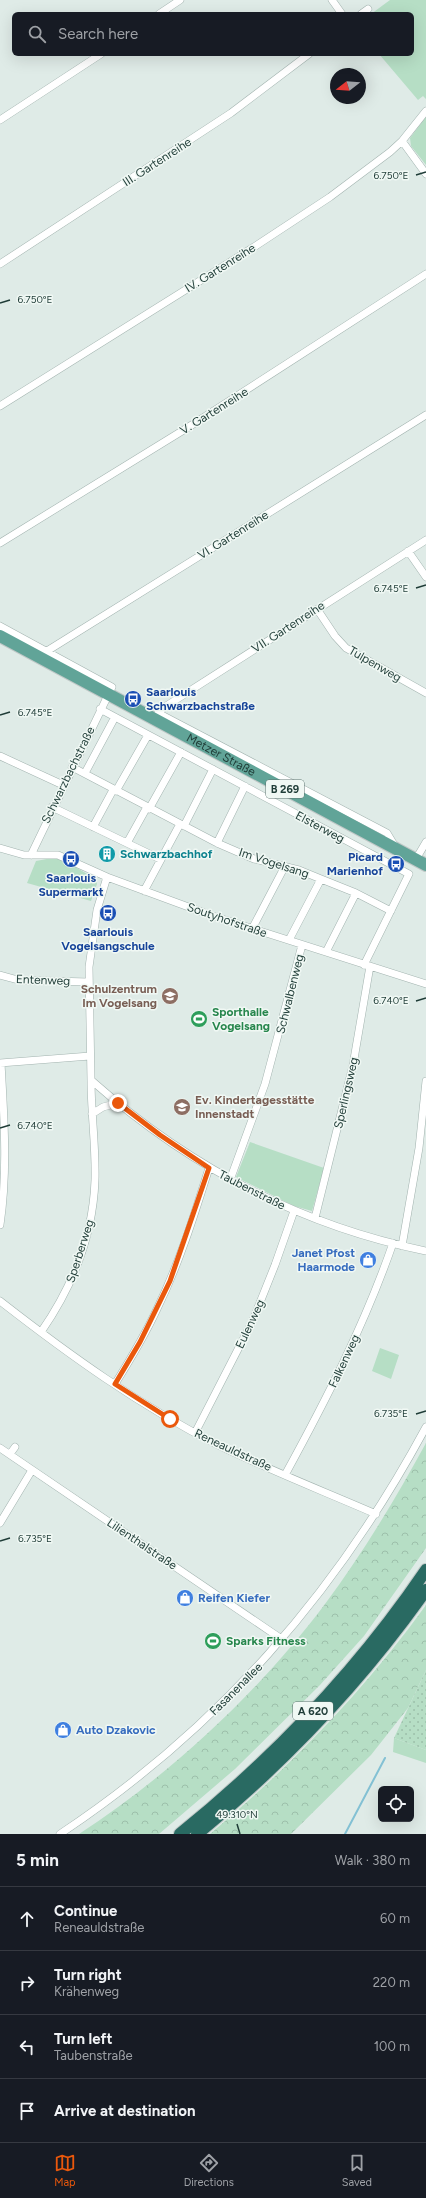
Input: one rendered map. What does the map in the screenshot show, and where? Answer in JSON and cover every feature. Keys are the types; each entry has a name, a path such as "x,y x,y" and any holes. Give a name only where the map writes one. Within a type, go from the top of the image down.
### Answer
{"highway":[{"name":"A 620","path":"180,1834 240,1783 302,1724 362,1655 426,1570"},
{"name":"A 620","path":"197,1834 248,1790 309,1732 371,1662 426,1590"}],"main road":[{"name":"Metzer Straße","path":"0,636 44,654 108,695 156,716 421,862"}],"street":[{"path":"162,12 180,0"},
{"path":"332,0 341,12"},
{"path":"364,12 368,9"},
{"path":"0,120 97,56"},
{"name":"III. Gartenreihe","path":"0,264 232,113 306,56"},
{"name":"IV. Gartenreihe","path":"0,406 318,205 372,166 402,141 426,111"},
{"path":"402,141 426,174"},
{"name":"V. Gartenreihe","path":"0,543 195,423 426,274"},
{"name":"VI. Gartenreihe","path":"44,654 426,415"},
{"name":"VII. Gartenreihe","path":"156,716 317,608 426,540"},
{"path":"408,550 426,577"},
{"name":"Tulpenweg","path":"317,608 335,636 346,648 426,693"},
{"name":"Metzer Straße","path":"0,626 44,654"},
{"name":"Schwarzbachstraße","path":"31,855 52,807 64,786 108,695"},
{"name":"Elsterweg","path":"100,709 409,874 367,966"},
{"name":"Schwarzbachstraße","path":"85,773 115,717"},
{"path":"93,827 148,735"},
{"path":"127,843 181,752"},
{"path":"0,756 64,786"},
{"name":"Im Vogelsang","path":"72,767 216,843 254,859 285,866 321,879 356,893 392,911"},
{"path":"144,891 160,859 182,825 213,769"},
{"path":"216,843 245,786"},
{"path":"52,807 160,859"},
{"path":"421,862 426,842"},
{"name":"Soutyhofstraße","path":"0,848 31,855 58,855 107,877 252,929 426,984"},
{"path":"252,929 285,866"},
{"path":"91,1080 88,982 96,918 107,877"},
{"path":"289,940 321,879"},
{"path":"326,952 356,893"},
{"name":"Schwalbenweg","path":"230,1180 265,1084 302,945"},
{"name":"Sperlingsweg","path":"315,1218 354,1065 367,966"},
{"name":"Entenweg","path":"0,975 18,980 88,982"},
{"path":"0,1225 5,1168 0,1063 90,1056"},
{"name":"Taubenstraße","path":"91,1080 160,1135 209,1168 230,1180 294,1211 392,1243 426,1251"},
{"name":"Sperberweg","path":"41,1332 61,1302 70,1284 88,1233 95,1179 91,1080"},
{"path":"402,1246 418,1155 426,1081"},
{"path":"92,1114 103,1107 118,1103"},
{"path":"115,1384 144,1336 170,1281 184,1246 209,1168"},
{"name":"Eulenweg","path":"195,1433 253,1320 275,1265 294,1211"},
{"name":"Falkenweg","path":"286,1475 336,1379 374,1293 392,1243"},
{"name":"Reneauldstraße","path":"0,1301 115,1384 195,1433 376,1514"},
{"name":"Fasanenallee","path":"60,1834 107,1801 164,1756 236,1690 283,1640 376,1514 426,1427"},
{"path":"10,1454 15,1447"},
{"name":"Lilienthalstraße","path":"0,1448 283,1640"},
{"path":"0,1523 32,1470"}],"green space":[{"path":"390,0 426,0 426,99 423,96 418,100 381,56 414,56 414,12 374,12"},
{"path":"426,117 426,165 411,146 410,138"},
{"path":"52,858 63,860 96,879 97,884 91,901 27,883 36,861"},
{"path":"250,1142 324,1168 312,1211 294,1206 236,1177"},
{"path":"380,1348 399,1355 391,1379 372,1371"},
{"path":"426,1443 426,1548 364,1636 320,1685 235,1769 159,1834 79,1834 113,1811 180,1758 212,1730 272,1668 300,1636 353,1565 391,1505"},
{"path":"426,1605 426,1670 408,1708 371,1755 291,1834 210,1834 269,1782 325,1726 377,1668"},
{"path":"426,1670 426,1750 394,1738"},
{"path":"394,1738 426,1750 426,1763 393,1752"}],"waterway":[{"path":"345,1834 385,1758"}],"place":[{"name":"Saarlouis Schwarzbachstraße","path":"133,699"},
{"name":"Schwarzbachhof","path":"107,854"},
{"name":"Saarlouis Supermarkt","path":"71,859"},
{"name":"Picard Marienhof","path":"396,864"},
{"name":"Saarlouis Vogelsangschule","path":"108,913"},
{"name":"Schulzentrum Im Vogelsang","path":"170,996"},
{"name":"Sporthalle Vogelsang","path":"199,1019"},
{"name":"Ev. Kindertagesstätte Innenstadt","path":"182,1107"},
{"name":"Janet Pfost Haarmode","path":"368,1260"},
{"name":"Reifen Kiefer","path":"185,1598"},
{"name":"Sparks Fitness","path":"213,1641"},
{"name":"Auto Dzakovic","path":"63,1730"}],"route":[{"path":"118,1103 182,1151 209,1168 181,1253 170,1281 140,1342 115,1384 170,1419"}]}
